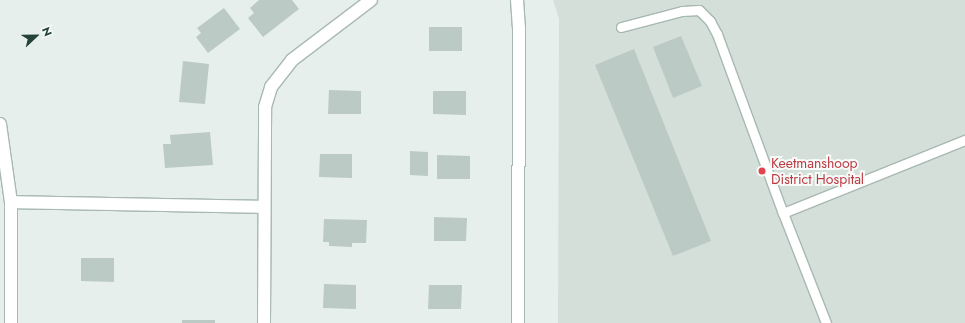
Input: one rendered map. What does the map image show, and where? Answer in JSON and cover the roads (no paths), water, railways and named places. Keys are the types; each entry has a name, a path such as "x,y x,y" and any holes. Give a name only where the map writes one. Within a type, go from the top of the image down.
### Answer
{"street":[{"path":"264,323 265,108 271,87 292,60 371,0"},
{"path":"517,0 520,28 518,323"},
{"path":"0,124 11,202 11,323"},
{"path":"11,202 264,207"}],"lane":[{"path":"621,26 682,10 699,10 710,21 718,34 783,213 826,323"},
{"path":"783,213 965,140"}],"place":[{"name":"Keetmanshoop District Hospital","path":"762,171"}]}
